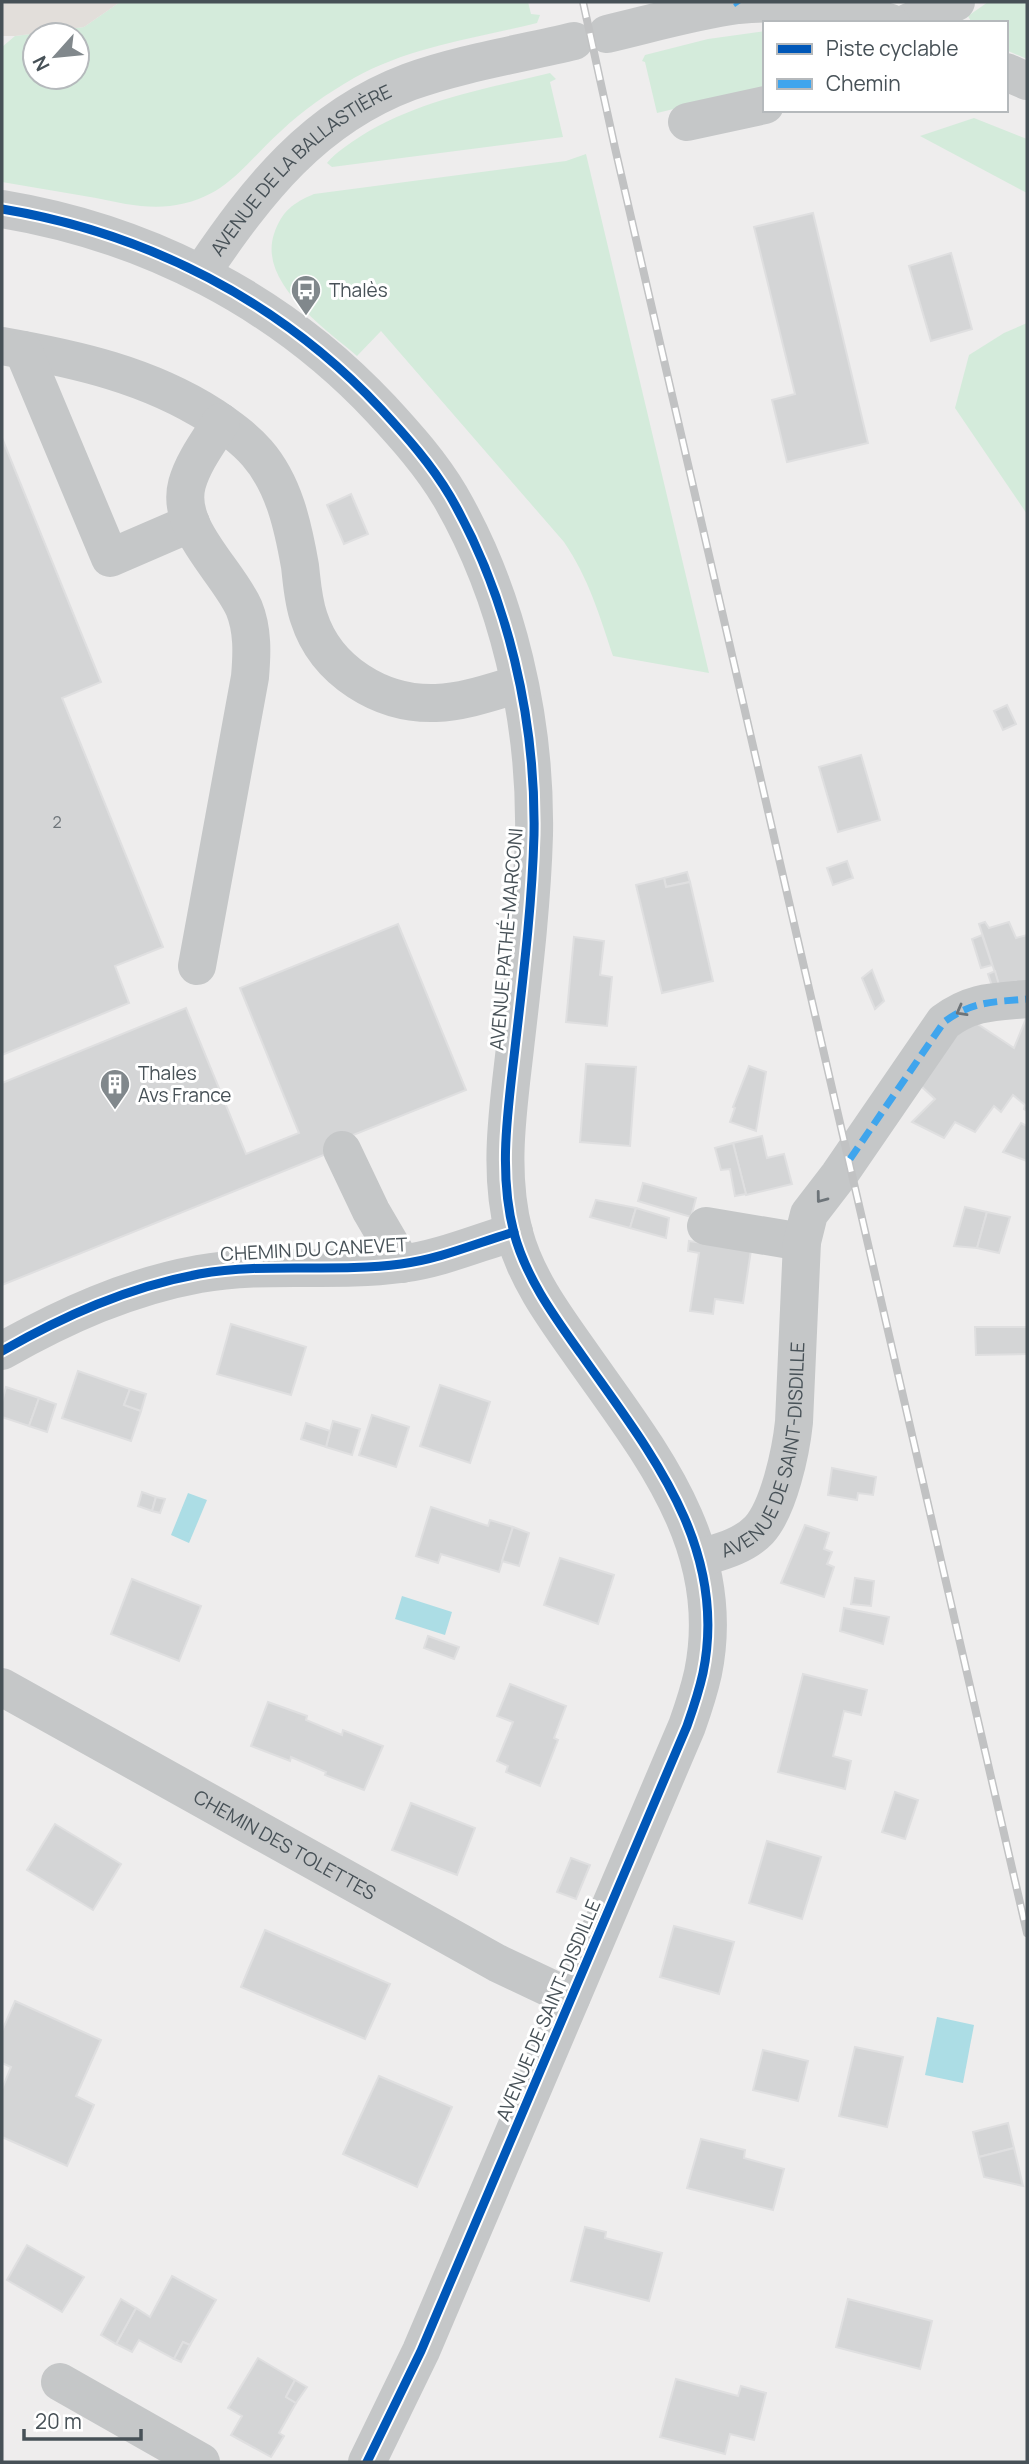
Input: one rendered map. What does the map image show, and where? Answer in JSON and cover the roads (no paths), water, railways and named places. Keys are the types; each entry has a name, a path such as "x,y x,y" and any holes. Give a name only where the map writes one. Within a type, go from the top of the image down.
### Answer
{"street":[{"name":"AVENUE DE LA BALLASTIÈRE","path":"2,209 86,229 145,247 202,272 244,212 294,154 348,111 411,82 719,8 785,2 827,6 883,21"},
{"path":"912,21 952,4"},
{"path":"1008,73 1027,81"},
{"path":"687,122 763,105"},
{"name":"AVENUE PATHÉ-MARCONI","path":"202,272 296,331 338,367 398,427 449,494 492,586 519,684 528,733 534,831 532,880 506,1141 507,1193 514,1232 520,1253 538,1292 670,1486 700,1558"},
{"path":"12,348 120,372 189,401 241,436 272,473 285,502 308,617 317,639 347,674 390,697 413,702 461,700 519,684"},
{"path":"12,348 110,558 191,523"},
{"path":"197,966 252,654 244,608 191,523 185,497 192,472 221,422"},
{"name":"AVENUE DE SAINT-DISDILLE","path":"367,2462 421,2351 672,1766 697,1697 707,1641 707,1613 700,1558 739,1544 759,1530 771,1510 785,1471 794,1422 802,1242 809,1214 850,1160 944,1022 974,1005 1027,999"},
{"path":"342,1150 370,1211 402,1264"},
{"path":"706,1226 802,1242"},
{"name":"CHEMIN DU CANEVET","path":"2,1351 95,1304 179,1278 245,1268 402,1264 514,1232"},
{"name":"CHEMIN DES TOLETTES","path":"2,1688 497,1963 571,1998"},
{"path":"60,2382 201,2462"}],"water":[{"path":"188,1493 207,1500 189,1543 171,1535"},
{"path":"402,1596 452,1612 445,1635 395,1619"},
{"path":"937,2017 974,2025 963,2083 925,2075"}],"railway":[{"path":"583,2 1027,1933"}],"place":[{"name":"Thalès","path":"306,317"},
{"name":"Thales Avs France","path":"115,1111"}]}
